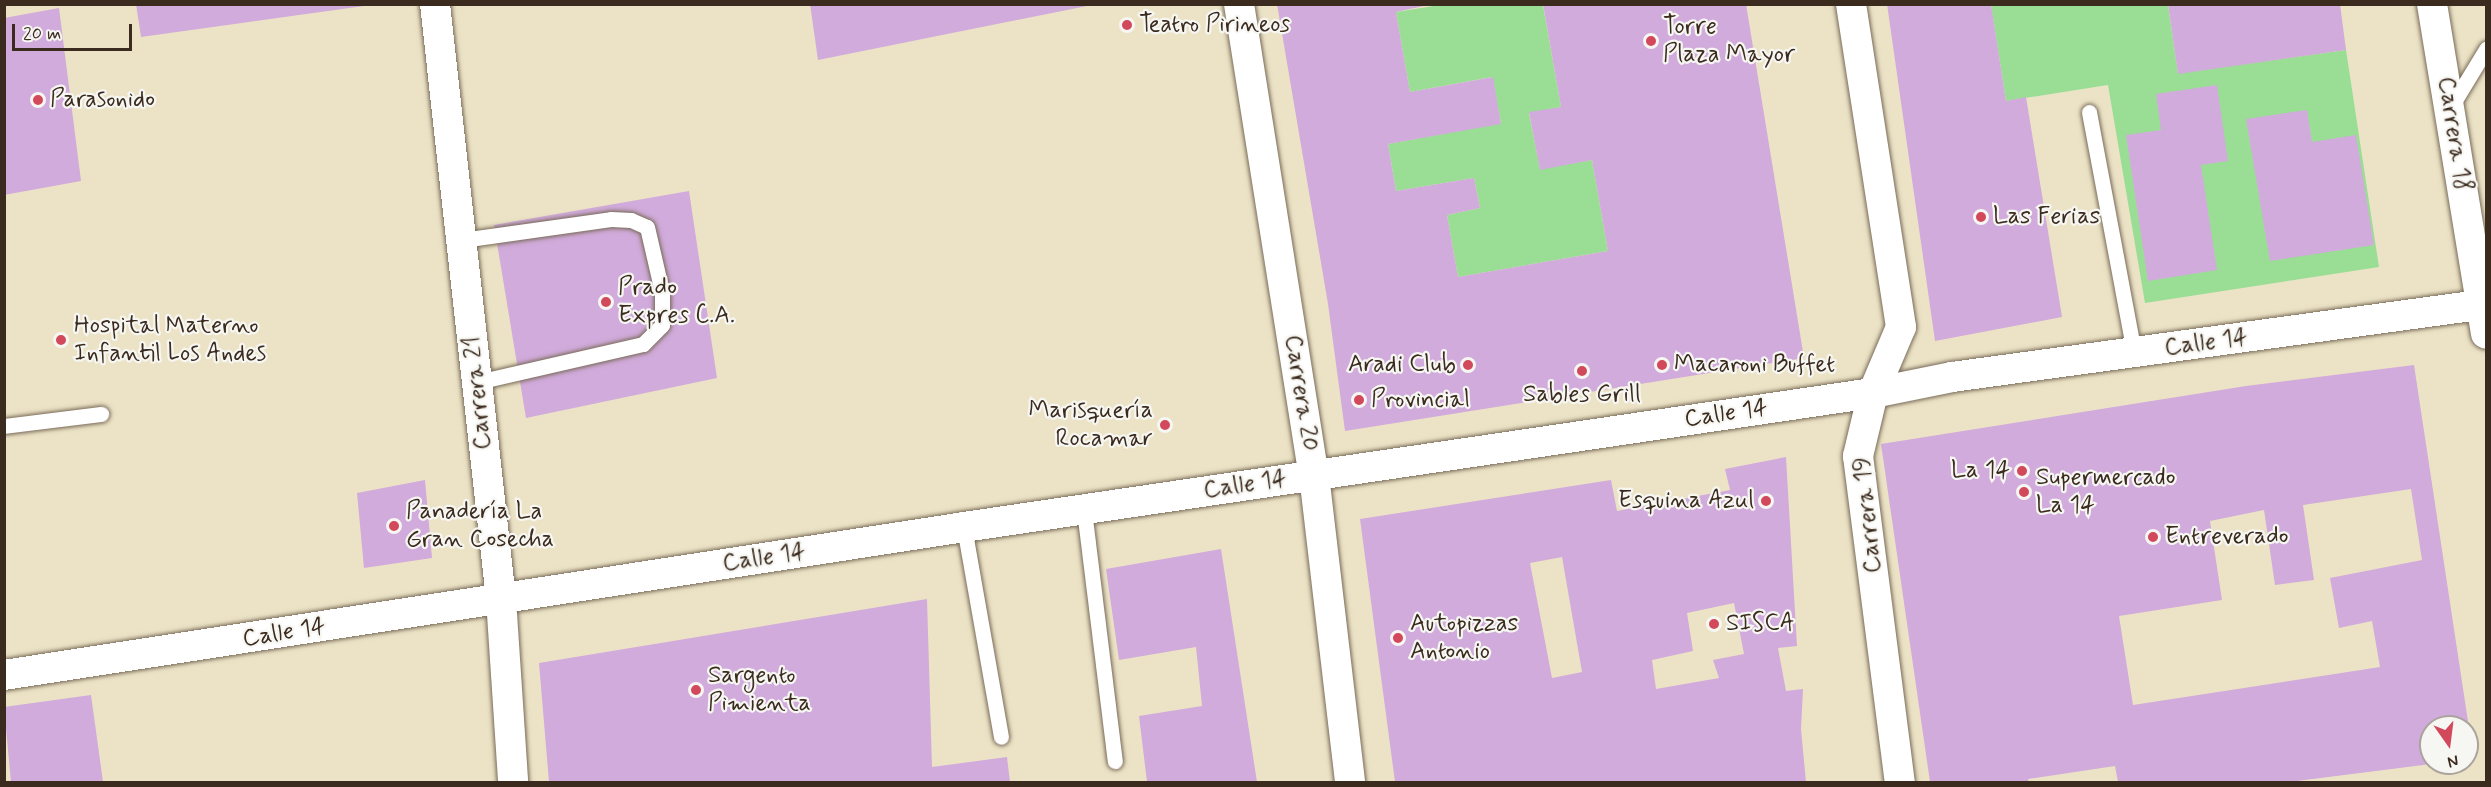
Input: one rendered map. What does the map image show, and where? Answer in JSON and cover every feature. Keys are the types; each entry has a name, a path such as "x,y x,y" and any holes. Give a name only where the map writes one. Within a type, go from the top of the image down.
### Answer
{"street":[{"name":"Carrera 21","path":"435,4 501,599 513,783"},
{"name":"Carrera 20","path":"1239,4 1314,475 1350,783"},
{"name":"Carrera 19","path":"1851,4 1901,327 1873,393 1858,456 1900,783"},
{"name":"Carrera 18","path":"2432,4 2484,304 2487,334"},
{"name":"Calle 14","path":"4,675 964,527 1873,393 1952,377 2484,304"}],"lane":[{"path":"2450,108 2487,49"},
{"path":"2089,112 2134,353"},
{"path":"462,240 611,219 631,220 646,227 662,292 662,325 643,344 477,382"},
{"path":"4,426 101,414"},
{"path":"1084,510 1115,761"},
{"path":"964,527 1001,737"}],"green space":[{"path":"1440,5 1543,5 1561,107 1529,113 1540,169 1592,160 1608,251 1458,277 1447,215 1480,208 1474,178 1396,191 1388,144 1501,123 1492,77 1410,92 1396,12"},
{"path":"1991,5 2168,5 2178,73 2346,50 2379,267 2145,303 2108,85 2006,101"}],"building":[{"path":"136,4 364,4 364,6 141,37"},
{"path":"810,4 1087,4 1087,6 818,60"},
{"path":"1277,4 1433,4 1396,12 1410,92 1493,77 1501,124 1388,144 1396,191 1474,178 1480,208 1447,215 1458,277 1608,251 1592,160 1540,170 1529,112 1561,107 1543,4 1746,4 1804,358 1345,431 1328,304"},
{"name":"Las Ferias","path":"1887,4 1991,4 2006,101 2026,97 2062,317 1935,341"},
{"path":"2168,4 2340,4 2346,50 2178,74"},
{"name":"Parasonido","path":"59,8 81,181 4,195 4,18"},
{"path":"2217,85 2228,161 2201,165 2217,270 2148,281 2126,135 2161,130 2156,94"},
{"path":"2307,110 2312,142 2356,135 2374,245 2270,261 2246,119"},
{"name":"Prado Expres C.A.","path":"689,191 717,378 526,418 494,225"},
{"path":"2414,365 2467,715 2419,715 2419,766 2289,782 2118,782 2115,766 2028,779 2029,782 1930,782 1881,444 2246,386","holes":["2411,489 2422,560 2330,578 2339,628 2372,621 2380,667 2133,705 2119,616 2222,600 2210,521 2264,510 2275,585 2314,580 2303,505"]},
{"path":"1786,457 1797,646 1778,648 1786,691 1803,689 1801,729 1806,782 1395,782 1360,519 1611,480 1617,511 1730,490 1725,469","holes":["1562,557 1582,672 1552,678 1530,563","1734,603 1744,654 1713,660 1719,678 1656,689 1652,660 1693,651 1687,613"]},
{"name":"Panadería La Gran Cosecha","path":"425,480 432,558 364,568 357,493"},
{"path":"1221,549 1257,782 1147,782 1139,716 1202,706 1196,647 1119,660 1106,569"},
{"path":"927,599 932,767 1007,757 1010,782 549,782 539,663"},
{"path":"91,695 103,782 11,782 4,707"}],"place":[{"name":"Teatro Pirineos","path":"1127,25"},
{"name":"Torre Plaza Mayor","path":"1651,41"},
{"name":"Parasonido","path":"38,100"},
{"name":"Las Ferias","path":"1981,217"},
{"name":"Prado Expres C.A.","path":"606,302"},
{"name":"Hospital Materno Infantil Los Andes","path":"61,340"},
{"name":"Aradi Club","path":"1468,365"},
{"name":"Macaroni Buffet","path":"1662,365"},
{"name":"Sables Grill","path":"1582,371"},
{"name":"Provincial","path":"1359,400"},
{"name":"Marisquería Rocamar","path":"1165,425"},
{"name":"La 14","path":"2022,471"},
{"name":"Supermercado La 14","path":"2024,492"},
{"name":"Esquina Azul","path":"1766,501"},
{"name":"Panadería La Gran Cosecha","path":"394,526"},
{"name":"Entreverado","path":"2153,537"},
{"name":"SISCA","path":"1714,624"},
{"name":"Autopizzas Antonio","path":"1398,638"},
{"name":"Sargento Pimienta","path":"696,690"}]}
